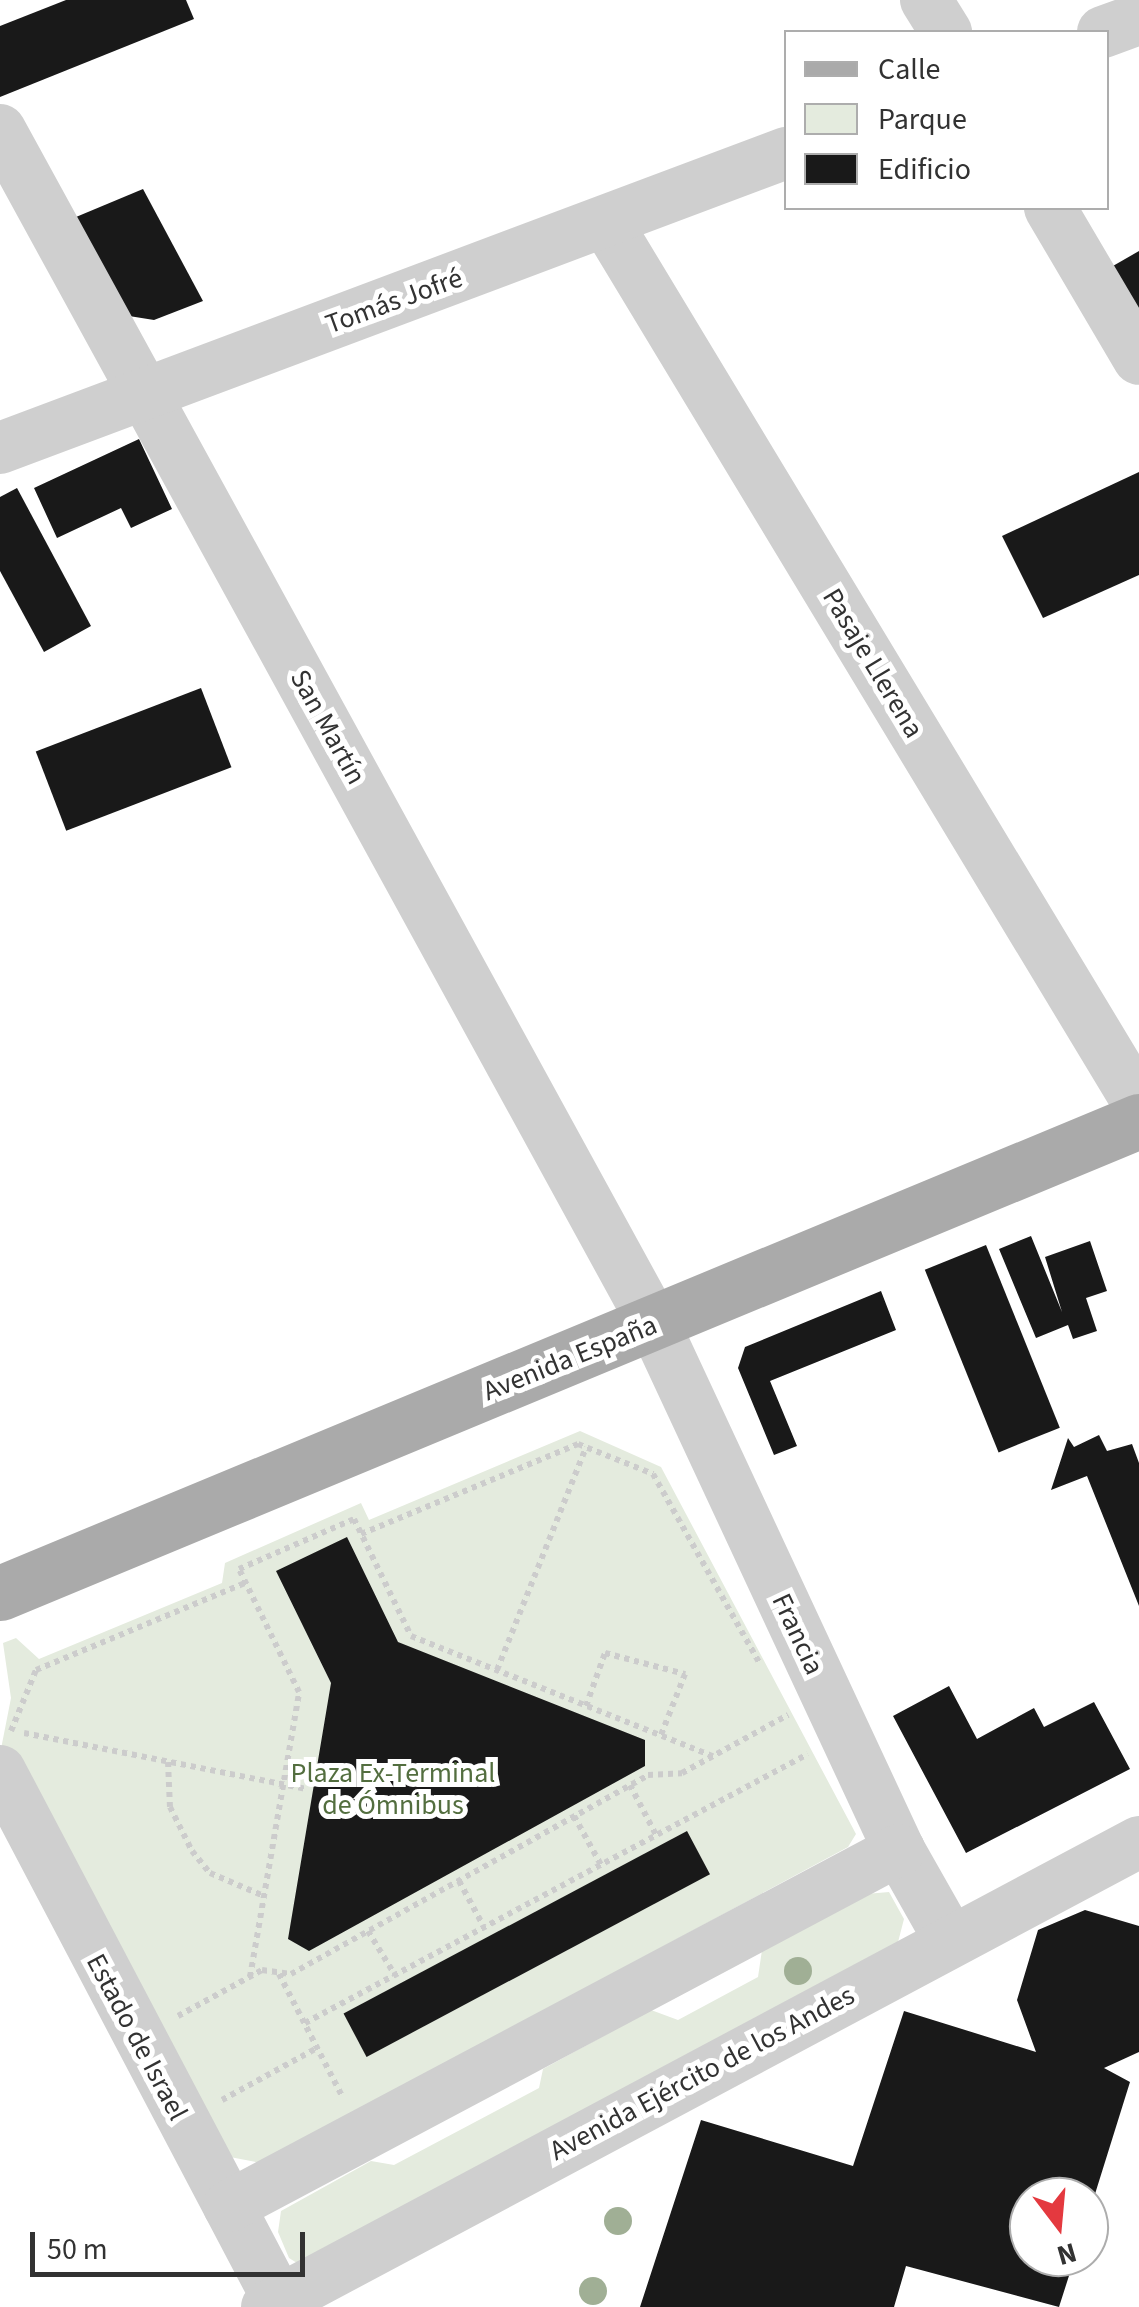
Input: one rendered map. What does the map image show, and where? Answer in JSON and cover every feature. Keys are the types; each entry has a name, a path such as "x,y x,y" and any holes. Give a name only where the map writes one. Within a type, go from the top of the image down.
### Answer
{"main road":[{"name":"Avenida España","path":"0,1593 1139,1120"}],"street":[{"path":"926,0 945,30"},
{"path":"1109,30 1139,19"},
{"name":"San Martín","path":"0,130 654,1324"},
{"name":"Tomás Jofré","path":"0,448 784,154"},
{"path":"1051,210 1139,359"},
{"name":"Pasaje Llerena","path":"606,222 1139,1104"},
{"name":"Francia","path":"654,1324 899,1850 950,1940"},
{"name":"Estado de Israel","path":"6,1748 273,2304"},
{"name":"Avenida Ejército de los Andes","path":"273,2304 1139,1842"},
{"path":"229,2206 899,1850"}],"path":[{"path":"361,1534 578,1444 653,1474 769,1681"},
{"path":"497,1670 586,1448"},
{"path":"250,1977 299,1692 239,1568 354,1519 411,1636 712,1756"},
{"path":"246,1582 36,1670 6,1748 168,1762 307,1789"},
{"path":"586,1706 605,1653 686,1674 661,1735"},
{"path":"779,1698 795,1728"},
{"path":"161,2026 250,1977 290,1974 630,1786 712,1756 788,1715"},
{"path":"802,1740 818,1768"},
{"path":"305,2023 809,1753"},
{"path":"168,1762 170,1807 192,1851 210,1874 264,1896"},
{"path":"630,1786 656,1835"},
{"path":"574,1816 602,1865"},
{"path":"459,1881 484,1927"},
{"path":"368,1931 396,1975"},
{"path":"278,1972 342,2097"},
{"path":"208,2108 317,2048"},
{"path":"327,2105 360,2088"}],"green space":[{"name":"Plaza Ex-Terminal de Ómnibus","path":"580,1431 661,1467 856,1834 848,1847 261,2163 230,2157 0,1754 11,1698 3,1643 16,1638 39,1659 222,1583 225,1563 361,1503 369,1520"},
{"path":"889,1892 904,1919 897,1946 297,2263 289,2258 278,2232 281,2211 371,2161 394,2165 539,2088 543,2069 651,2010 678,2020 758,1977 762,1950 866,1894"}],"building":[{"path":"66,0 186,0 194,19 0,97 0,26"},
{"path":"143,189 203,301 154,320 129,316 76,217"},
{"path":"1139,251 1139,345 1099,274"},
{"path":"139,439 172,509 131,528 121,508 57,538 34,488"},
{"path":"1139,472 1139,575 1043,618 1002,536"},
{"path":"17,488 91,626 44,652 0,571 0,497"},
{"path":"201,688 231,767 66,831 36,751"},
{"path":"1031,1236 1062,1312 1045,1257 1090,1241 1107,1291 1086,1298 1097,1331 1073,1339 1068,1325 1036,1338 999,1249"},
{"path":"986,1245 1060,1428 999,1452 925,1270"},
{"path":"881,1291 896,1330 770,1381 797,1446 774,1455 738,1368 745,1347"},
{"path":"1099,1435 1107,1451 1132,1444 1139,1463 1139,1606 1087,1476 1051,1490 1068,1438 1074,1447"},
{"path":"347,1537 398,1642 645,1740 645,1766 309,1951 288,1939 331,1683 276,1571"},
{"path":"949,1686 977,1739 1034,1708 1044,1727 1094,1702 1130,1769 966,1853 893,1716"},
{"path":"687,1831 710,1874 367,2057 344,2014"},
{"path":"1085,1910 1139,1926 1139,2052 1104,2068 1130,2082 1100,2177 1009,2177 1009,2277 1069,2277 1059,2307 906,2266 894,2307 640,2307 701,2120 853,2166 904,2011 1036,2052 1017,2000 1038,1930"}]}
